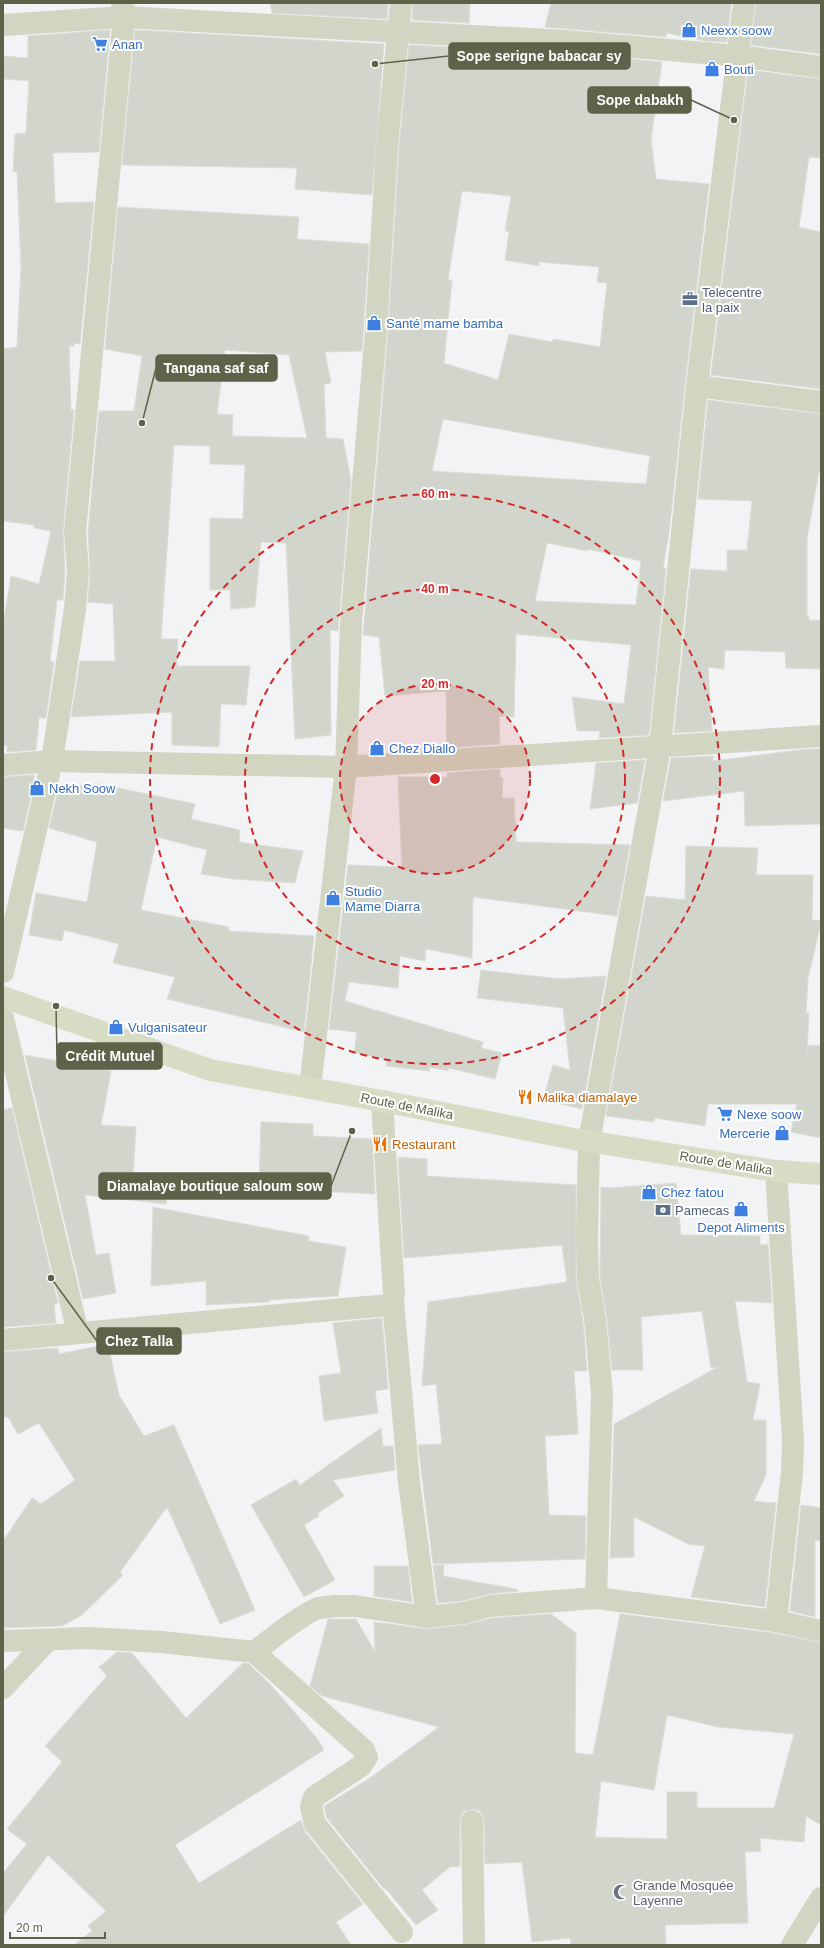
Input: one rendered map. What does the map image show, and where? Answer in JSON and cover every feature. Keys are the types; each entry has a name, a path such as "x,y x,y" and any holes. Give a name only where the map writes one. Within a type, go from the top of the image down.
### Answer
{"main road":[{"name":"Route de Malika","path":"3,997 210,1070 382,1101 589,1142 776,1171 821,1174"}],"street":[{"path":"310,1088 346,767 351,623 376,331 387,146 401,3"},
{"path":"596,1598 602,1394 595,1318 588,1279 587,1237 589,1142 660,747 697,386 744,3"},
{"path":"3,972 52,761 75,609 78,570 75,532 101,275 123,10"},
{"path":"3,25 123,10 398,31 566,41 738,56 821,67"},
{"path":"697,386 821,402"},
{"path":"3,765 52,761 346,767 821,736"},
{"path":"3,1018 78,1333"},
{"path":"382,1101 394,1294 393,1301 409,1482 427,1617"},
{"path":"776,1171 793,1441 792,1472 776,1621"},
{"path":"3,1340 388,1305 393,1301"},
{"path":"254,1652 288,1626 318,1608 336,1606 355,1606 427,1617 464,1613 490,1606 596,1598 776,1621 821,1631"},
{"path":"3,1641 87,1638 161,1642 254,1652 364,1750 367,1757 361,1766 314,1796 311,1807 315,1824 402,1932"},
{"path":"3,1688 48,1640"},
{"path":"472,1821 474,1945"},
{"path":"792,1945 821,1898"}],"building":[{"path":"270,3 388,3 387,19 272,13"},
{"path":"413,3 470,3 469,23 412,20"},
{"path":"551,3 731,3 727,42 706,41 667,33 666,37 545,27"},
{"path":"756,3 821,3 821,54 751,45"},
{"path":"110,30 99,152 53,153 55,203 94,202 80,344 74,343 74,347 69,345 71,410 74,410 63,531 65,571 63,600 57,600 50,662 54,662 46,718 39,718 36,750 7,752 7,746 3,745 3,626 11,576 39,584 51,531 34,528 34,525 3,521 3,349 17,347 21,267 17,172 13,171 15,134 26,133 29,81 3,79 3,56 28,58 28,36"},
{"path":"135,30 384,44 372,195 295,189 297,168 122,165"},
{"path":"409,45 490,49 539,54 540,52 565,53 662,62 651,139 656,179 709,184 669,533 663,568 666,568 649,735 599,738 600,731 577,731 572,697 624,704 631,645 516,634 514,717 499,716 500,744 447,748 446,691 385,696 379,637 363,635 388,332 399,147","holes":["462,191 511,196 505,231 509,232 505,260 539,266 539,262 599,267 597,282 607,283 600,347 553,339 552,342 509,334 498,380 444,363 452,280 448,280","443,419 650,456 646,484 432,471","547,543 588,551 588,549 641,561 636,605 535,601"]},
{"path":"748,70 821,79 821,158 809,157 799,227 821,232 821,389 711,375"},
{"path":"118,207 299,217 297,239 369,244 362,351 325,352 331,383 324,384 326,438 343,439 351,480 338,631 330,630 331,735 295,739 286,543 261,542 255,607 231,609 230,590 210,590 210,518 243,519 245,465 210,464 210,446 174,445 161,639 178,639 177,666 250,666 246,705 221,704 219,747 172,745 172,712 71,717 80,661 115,661 113,604 88,602 90,570 88,532 99,411 134,411 142,356 105,349","holes":["225,350 289,355 307,438 232,436 233,415 217,414"]},
{"path":"708,400 821,414 821,472 819,472 807,538 807,616 809,616 809,620 821,620 821,669 786,668 785,652 725,650 724,669 708,667 712,731 674,733 691,569 727,571 727,550 747,550 752,501 698,499"},
{"path":"807,749 821,749 821,824 745,826 744,791 663,801 671,758 713,756 713,761"},
{"path":"645,760 637,803 590,809 596,763"},
{"path":"500,769 500,777 503,778 502,798 514,798 516,842 630,845 617,916 473,897 472,958 426,949 425,961 400,956 398,988 349,982 345,1001 483,1042 481,1048 502,1053 495,1079 449,1068 448,1071 430,1067 429,1071 386,1066 387,1059 354,1053 357,1032 329,1029 348,865 402,867 398,777 447,777 447,773"},
{"path":"34,775 33,788 23,831 3,828 4,777"},
{"path":"99,784 195,804 191,819 240,830 239,842 303,851 295,883 233,879 201,874 207,850 157,837 141,910 229,927 228,931 314,936 304,1032 167,999 175,977 113,963 119,944 64,930 62,941 29,935 36,893 87,902 97,842 49,828 59,787"},
{"path":"686,846 758,848 756,875 813,875 812,920 821,921 821,923 808,978 806,1013 809,1013 807,1053 809,1045 821,1046 821,1138 791,1132 797,1104 708,1104 705,1126 655,1118 654,1122 606,1116 646,896 685,900"},
{"path":"481,970 560,979 606,976 582,1109 543,1100 553,1065 570,1070 563,1008 477,998"},
{"path":"25,1055 111,1071 101,1125 136,1127 133,1176 169,1179 166,1204 85,1195 96,1255 109,1253 116,1293 83,1299"},
{"path":"12,1108 58,1303 54,1304 56,1323 3,1327 3,1110"},
{"path":"261,1122 313,1124 313,1136 372,1139 375,1194 259,1188"},
{"path":"398,1157 427,1159 427,1176 576,1185 576,1279 583,1321 587,1371 574,1371 578,1434 545,1436 549,1515 586,1516 585,1559 433,1564 418,1445 442,1444 436,1384 422,1386 428,1302 567,1282 562,1245 404,1258"},
{"path":"676,1183 681,1235 760,1236 760,1245 768,1244 772,1303 735,1301 747,1382 760,1384 753,1420 766,1420 766,1475 754,1501 776,1503 765,1607 691,1597 705,1546 688,1544 634,1517 634,1557 610,1558 614,1424 718,1367 711,1368 702,1311 641,1317 643,1370 612,1370 607,1318 600,1278 601,1187 610,1188"},
{"path":"153,1207 309,1236 308,1241 346,1247 338,1296 269,1300 269,1302 206,1305 206,1281 151,1286"},
{"path":"382,1318 388,1389 375,1391 378,1413 324,1421 319,1376 341,1373 333,1323"},
{"path":"108,1344 119,1395 144,1436 174,1425 255,1610 220,1624 167,1507 120,1572 123,1575 82,1615 62,1626 3,1628 3,1541 32,1498 41,1504 75,1480 39,1423 18,1434 8,1417 3,1417 3,1352 58,1348 59,1354"},
{"path":"381,1428 383,1446 393,1446 395,1470 333,1480 344,1496 318,1513 319,1516 304,1525 335,1580 304,1597 251,1505 296,1479 300,1485"},
{"path":"801,1505 821,1508 821,1541 815,1540 815,1617 790,1611"},
{"path":"433,1565 444,1565 443,1576 516,1589 519,1591 489,1594 462,1601 438,1603"},
{"path":"374,1566 408,1566 412,1602 374,1596"},
{"path":"551,1614 576,1633 575,1753 593,1755 620,1614 774,1633 821,1643 821,1825 806,1816 804,1842 760,1838 761,1851 745,1852 748,1923 665,1925 666,1945 571,1945 570,1938 532,1942 522,1862 485,1864 484,1820 482,1814 478,1810 472,1809 465,1811 461,1815 460,1866 450,1867 422,1890 438,1910 416,1925 385,1888 384,1889 327,1818 324,1806 370,1778 439,1727 322,1696 310,1686 328,1619 356,1619 375,1652 374,1622 428,1629 465,1625 492,1618","holes":["667,1715 718,1727 794,1734 774,1808 697,1808 697,1792 667,1792 667,1839 595,1837 601,1781 654,1790"]},
{"path":"117,1652 132,1653 186,1718 243,1663 249,1664 270,1684 316,1737 324,1750 175,1845 199,1883 301,1820 305,1832 363,1904 336,1922 351,1945 74,1945 92,1931 88,1926 106,1911 48,1855 3,1916 3,1873 27,1844 7,1829 62,1762 45,1746 107,1676 99,1667"}],"place":[{"name":"Neexx soow","path":"689,30"},
{"name":"Anan","path":"100,44"},
{"name":"Sope serigne babacar sy","path":"375,64"},
{"name":"Bouti","path":"712,69"},
{"name":"Sope dabakh","path":"734,120"},
{"name":"Telecentre la paix","path":"690,299"},
{"name":"Santé mame bamba","path":"374,323"},
{"name":"Tangana saf saf","path":"142,423"},
{"name":"Chez Diallo","path":"377,748"},
{"name":"Nekh Soow","path":"37,788"},
{"name":"Studio Mame Diarra","path":"333,898"},
{"name":"Crédit Mutuel","path":"56,1006"},
{"name":"Vulganisateur","path":"116,1027"},
{"name":"Malika diamalaye","path":"525,1097"},
{"name":"Nexe soow","path":"725,1114"},
{"name":"Diamalaye boutique saloum sow","path":"352,1131"},
{"name":"Mercerie","path":"782,1133"},
{"name":"Restaurant","path":"380,1144"},
{"name":"Chez fatou","path":"649,1192"},
{"name":"Depot Aliments","path":"741,1209"},
{"name":"Pamecas","path":"663,1210"},
{"name":"Chez Talla","path":"51,1278"},
{"name":"Grande Mosquée Layenne","path":"621,1892"}]}
